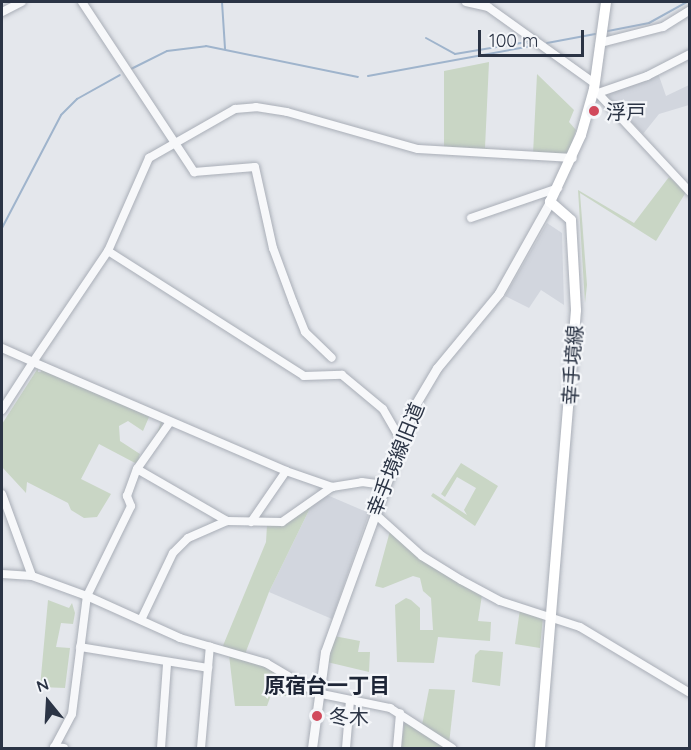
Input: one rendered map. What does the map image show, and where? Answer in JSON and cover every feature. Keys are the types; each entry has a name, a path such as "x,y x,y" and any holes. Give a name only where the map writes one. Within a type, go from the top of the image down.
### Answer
{"main road":[{"path":"550,202 573,158 595,88 606,2"},
{"name":"幸手境線","path":"540,748 576,284 571,220 550,202"}],"street":[{"path":"2,12 22,2"},
{"path":"82,2 172,142 194,171 255,167 273,248 305,332 332,357"},
{"path":"467,2 488,7 595,88 690,192"},
{"path":"600,43 663,27 690,10"},
{"path":"595,88 647,76 690,54"},
{"path":"2,410 108,251 149,158 172,142 228,112 256,106 418,148 573,158"},
{"path":"471,218 558,188"},
{"name":"幸手境線旧道","path":"312,748 317,693 325,652 401,440 436,368 499,293 550,202"},
{"path":"108,251 304,376 342,375 383,410 401,440"},
{"path":"2,348 286,471 332,487"},
{"path":"64,748 54,748 72,714 87,596 132,506 127,496 137,469 170,422"},
{"path":"137,469 227,521 282,522 332,487 362,482 384,485"},
{"path":"251,522 286,471"},
{"path":"2,494 32,576"},
{"path":"374,513 422,556 461,580 500,601 551,617 600,638 690,693"},
{"path":"141,620 180,544 227,521"},
{"path":"2,574 32,576 87,596 180,638 266,663 317,693 380,705 400,713 452,748"},
{"path":"201,748 210,646"},
{"path":"80,647 167,664 208,668"},
{"path":"161,748 167,664"},
{"path":"346,748 350,700"},
{"path":"397,748 400,713"}],"shaded area":[{"path":"658,73 666,96 689,85 689,105 659,114 643,134 609,98 608,91"},
{"path":"547,223 562,233 564,305 541,290 529,308 505,296"},
{"path":"327,495 369,513 332,619 269,592 312,504"}],"green space":[{"path":"489,62 485,148 495,150 444,148 444,71"},
{"path":"537,74 574,110 569,122 576,130 568,154 533,154"},
{"path":"669,177 686,192 656,241 580,193 587,285 585,303 578,190 634,223"},
{"path":"40,366 126,402 155,416 162,422 161,429 156,436 161,422 154,417 149,417 143,431 128,421 119,426 120,441 140,454 137,464 99,444 81,479 111,494 97,517 84,518 71,510 68,503 27,482 26,493 2,467 2,424 38,368 38,372 41,372"},
{"path":"461,463 498,486 475,526 431,496 433,493 467,515 464,510 476,488 457,477 445,497 441,494"},
{"path":"312,504 269,592 245,654 222,648 266,542 267,525 276,526 293,518"},
{"path":"390,531 416,556 482,595 478,621 491,622 490,641 438,637 434,663 397,662 395,605 406,598 411,600 420,608 420,630 433,630 431,598 423,591 420,578 413,576 383,588 375,586"},
{"path":"48,600 69,608 72,603 75,613 73,624 61,623 56,647 70,648 65,688 40,687"},
{"path":"520,609 543,617 540,648 515,644"},
{"path":"334,636 360,641 358,652 370,652 369,672 327,662"},
{"path":"480,650 503,652 500,686 472,682 475,655"},
{"path":"229,655 265,665 308,691 305,697 271,695 267,706 235,706"},
{"path":"429,689 455,690 449,744 422,725"},
{"path":"405,719 440,745 446,748 401,748"}],"waterway":[{"path":"222,2 225,49"},
{"path":"608,31 649,23 687,2"},
{"path":"547,43 595,34"},
{"path":"426,38 455,54 527,42 531,46"},
{"path":"131,69 167,51 206,46 358,77"},
{"path":"368,76 531,46"},
{"path":"2,228 61,115 77,99 120,75"}],"place":[{"name":"浮戸","path":"594,111"},
{"name":"冬木","path":"317,716"}],"district":[{"name":"原宿台一丁目","path":"327,685"}]}
